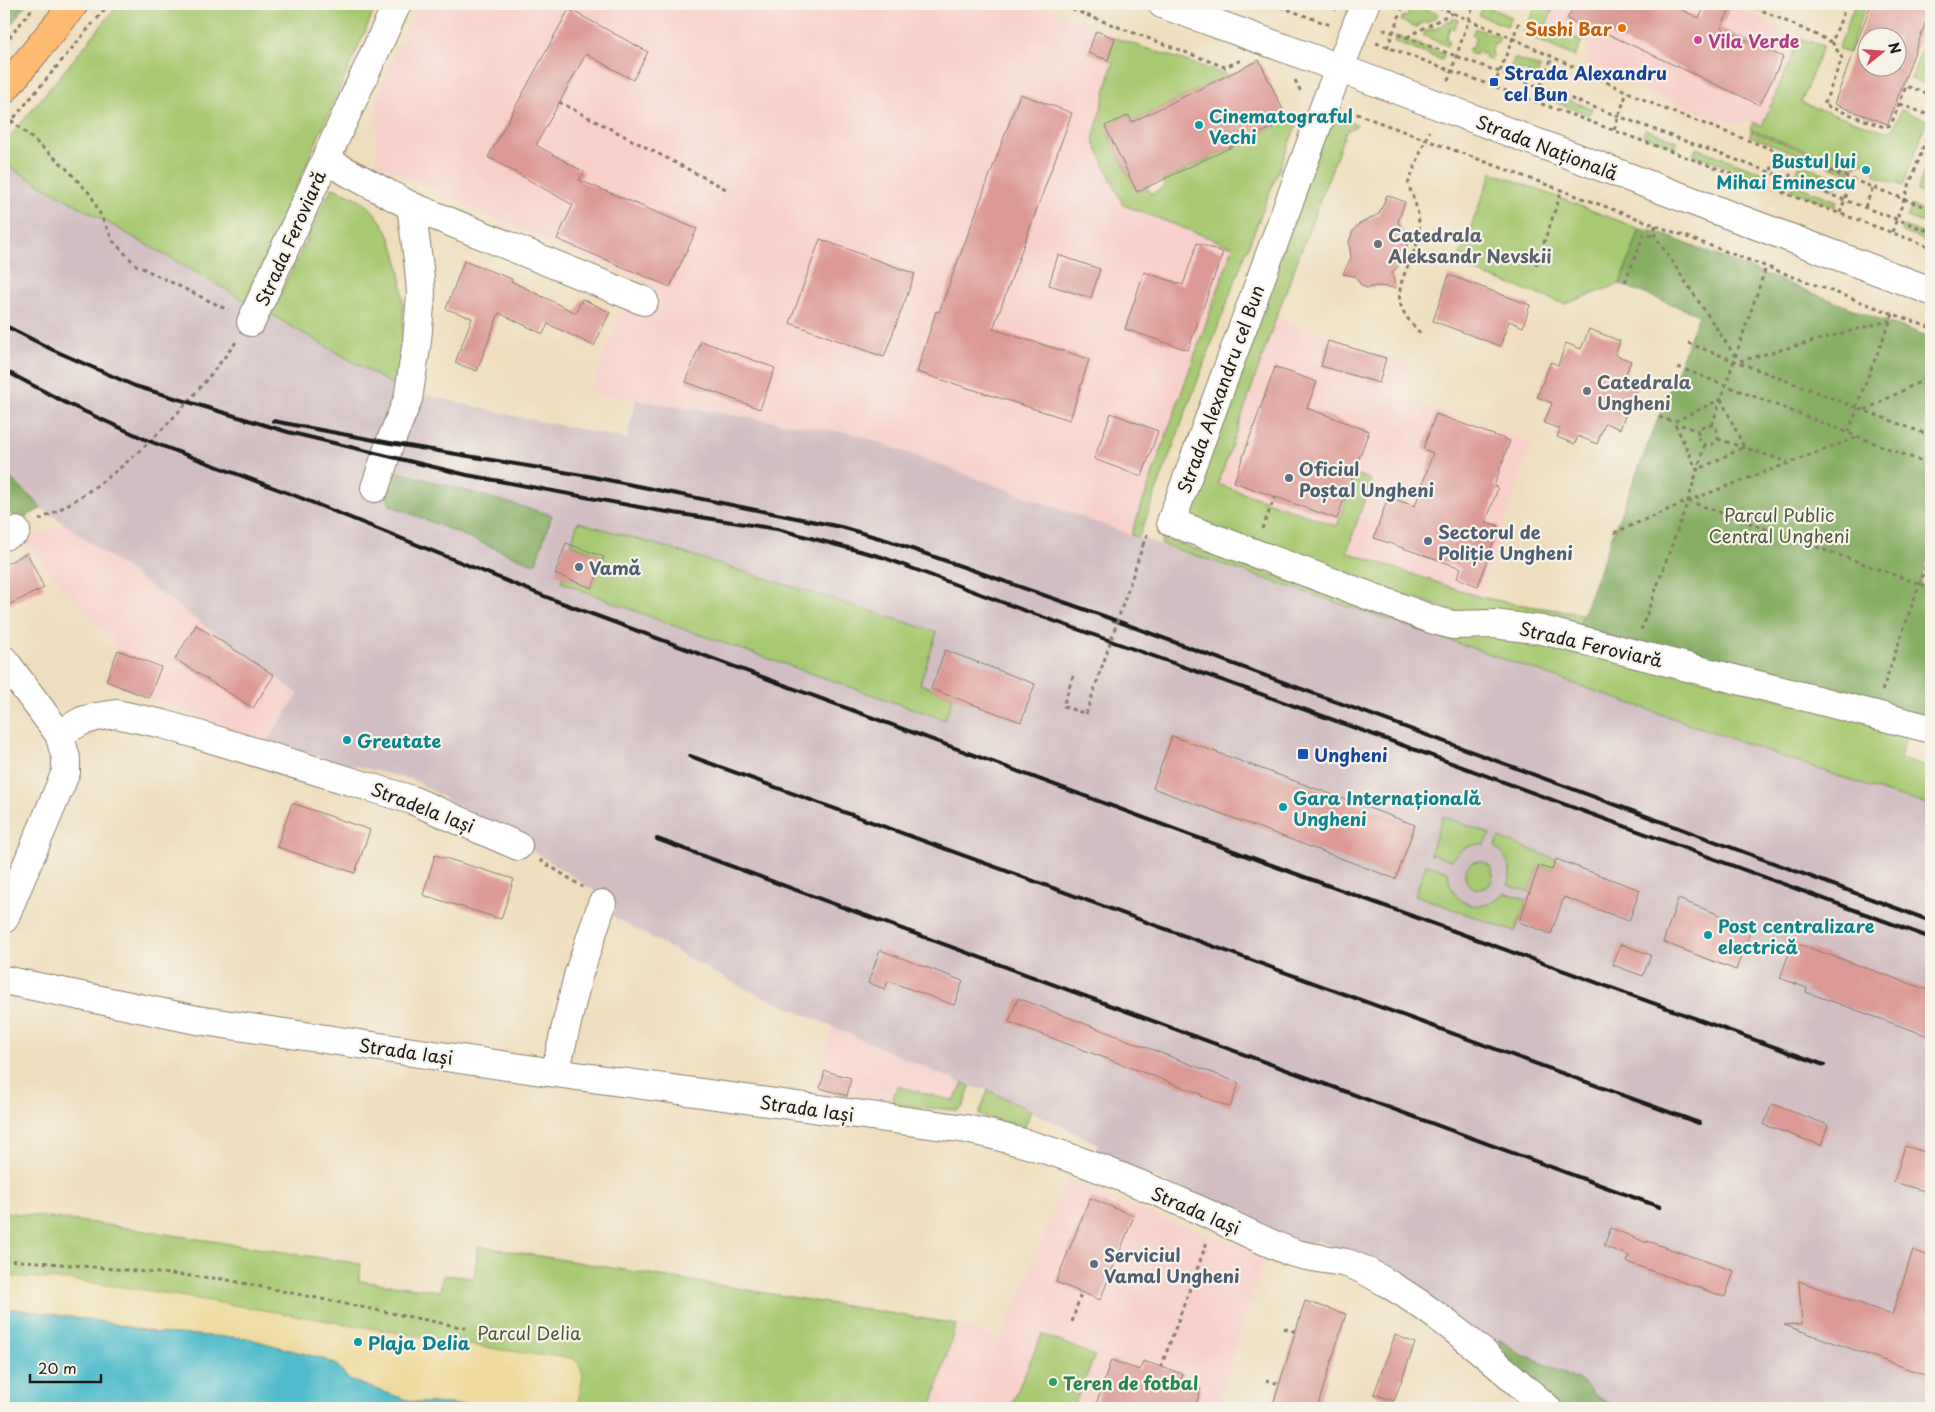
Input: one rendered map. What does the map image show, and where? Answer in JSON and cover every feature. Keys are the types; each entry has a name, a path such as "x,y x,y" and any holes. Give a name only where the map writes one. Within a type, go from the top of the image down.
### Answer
{"main road":[{"path":"4,90 73,5"}],"street":[{"path":"325,160 396,4"},
{"name":"Strada Națională","path":"1162,4 1340,68 1931,291"},
{"name":"Strada Alexandru cel Bun","path":"1171,522 1365,4"},
{"name":"Strada Feroviară","path":"251,322 325,160 411,206 644,301"},
{"path":"375,488 390,443 408,399 417,341 420,294 419,268 411,206"},
{"name":"Strada Feroviară","path":"1171,522 1434,620 1453,625 1494,624 1542,630 1931,729"},
{"path":"4,660 59,734 66,758 66,772 4,919"},
{"name":"Stradela Iași","path":"59,734 96,717 116,714 163,724 412,800 518,846"},
{"path":"555,1073 578,976 602,904"},
{"name":"Strada Iași","path":"4,980 197,1020 555,1073 966,1129 1002,1136 1037,1146 1085,1164 1295,1253 1348,1264 1386,1282 1423,1306 1506,1372 1547,1408"}],"path":[{"path":"4,44 36,4"},
{"path":"4,130 109,4"},
{"path":"1057,4 1225,67 1248,58"},
{"path":"1273,4 1330,25"},
{"path":"1320,4 1337,10"},
{"path":"1388,48 1404,4"},
{"path":"1431,4 1512,38 1662,108 1931,209"},
{"path":"1447,83 1474,4"},
{"path":"1748,4 1832,42 1842,58 1824,105 1884,127 1891,125 1906,86 1931,95"},
{"path":"1832,42 1846,4"},
{"path":"1406,37 1453,13"},
{"path":"1494,86 1520,20"},
{"path":"1380,27 1931,232"},
{"path":"1373,42 1931,246"},
{"path":"1535,101 1552,57"},
{"path":"1294,78 1302,95 1309,97"},
{"path":"1614,130 1628,92"},
{"path":"559,102 726,189"},
{"path":"1900,104 1931,116"},
{"path":"1346,110 1931,328"},
{"path":"4,114 64,166 91,195 113,241 136,265 251,322 210,377 133,457 118,470 61,509 10,533"},
{"path":"1892,232 1931,126"},
{"path":"1420,333 1403,311 1400,297 1402,280 1414,254 1419,234 1418,210 1408,184 1429,131"},
{"path":"1765,185 1778,152"},
{"path":"1785,193 1795,158"},
{"path":"1840,213 1852,180"},
{"path":"1865,207 1873,187"},
{"path":"1536,266 1562,190"},
{"path":"1655,225 1655,236 1738,362 1931,436"},
{"path":"1625,282 1644,234 1655,236"},
{"path":"1712,425 1766,267"},
{"path":"1848,432 1893,314"},
{"path":"1738,362 1891,320"},
{"path":"1688,343 1734,358"},
{"path":"1678,367 1931,465"},
{"path":"1864,410 1931,376"},
{"path":"1659,417 1674,422 1721,399"},
{"path":"1721,399 1744,447"},
{"path":"1674,422 1697,470"},
{"path":"1681,425 1698,431"},
{"path":"1698,431 1704,425 1712,425 1717,430 1718,439"},
{"path":"1698,431 1699,439 1705,444 1713,444 1718,439"},
{"path":"1614,533 1688,501 1858,437"},
{"path":"1718,439 1788,462"},
{"path":"1633,652 1688,501 1705,444"},
{"path":"1697,470 1744,447"},
{"path":"1253,552 1274,497"},
{"path":"1688,501 1931,588"},
{"path":"1073,676 1062,706 1086,714 1143,545"},
{"path":"1873,715 1931,551"},
{"path":"518,846 596,895 602,904"},
{"path":"1161,1367 1216,1218"},
{"path":"4,1260 223,1279 470,1329"},
{"path":"1072,1322 1081,1293"},
{"path":"1284,1328 1296,1332"},
{"path":"1266,1380 1279,1384"}],"shaded area":[{"path":"419,4 1032,4 1090,24 1096,31 1089,53 1113,62 1093,140 1123,205 1233,247 1131,535 856,434 589,393 623,306 640,312 650,285 476,210 377,163 376,95"},
{"path":"1546,4 1732,4 1800,38 1762,126 1746,119 1742,126 1656,96 1583,61 1591,46 1546,24 1554,7"},
{"path":"4,164 400,389 524,418 627,439 636,400 856,434 1131,535 1466,646 1887,793 1931,805 1931,1408 1557,1408 1434,1301 1319,1240 1302,1248 1201,1196 1093,1154 1098,1144 988,1090 970,1087 737,985 612,916 616,905 543,857 416,781 265,743 299,694 35,503 4,472"},
{"path":"1276,318 1411,365 1399,398 1532,443 1480,597 1347,552 1371,480 1337,526 1218,484"},
{"path":"63,523 299,694 265,743 106,681 135,615 118,650 25,542"},
{"path":"832,1026 963,1083 954,1101 897,1087 889,1110 814,1094"},
{"path":"1066,1181 1266,1255 1216,1408 931,1408 956,1324 1001,1339"}],"green space":[{"path":"4,4 27,4 4,33"},
{"path":"119,4 377,4 246,301 4,164 4,144"},
{"path":"1407,4 1412,4 1438,14 1435,19 1428,20 1427,23 1423,22 1421,25 1418,23 1417,27 1401,21 1403,16 1407,17 1410,9 1406,7"},
{"path":"1537,4 1546,4 1554,7 1546,25 1582,41 1575,57 1523,33"},
{"path":"1855,4 1867,4 1848,53 1838,49"},
{"path":"1483,5 1511,17 1507,26 1479,15"},
{"path":"1452,18 1458,20 1454,29 1450,28 1446,39 1449,41 1447,46 1423,35 1425,31 1427,32 1429,29 1432,31 1433,28 1437,29 1438,26 1441,27 1447,21 1451,23"},
{"path":"1931,25 1931,87 1911,79"},
{"path":"1475,28 1500,37 1497,44 1494,43 1491,60 1477,52 1476,55 1468,53 1476,37 1472,35"},
{"path":"1396,36 1444,54 1442,60 1394,42"},
{"path":"1115,38 1228,75 1132,122 1129,115 1117,120 1120,128 1108,134 1137,192 1147,187 1151,194 1165,187 1162,181 1288,120 1297,124 1246,252 1139,537 1131,535 1233,247 1123,205 1093,140 1113,62 1108,60"},
{"path":"1800,38 1823,46 1801,103 1885,131 1894,128 1901,110 1927,120 1903,186 1876,176 1872,165 1867,163 1854,168 1750,129 1753,122 1762,126"},
{"path":"1514,58 1540,67 1536,79 1528,75 1529,72 1520,69 1519,72 1510,69"},
{"path":"1547,92 1592,109 1589,115 1545,98"},
{"path":"1332,114 1358,125 1346,131 1276,318 1218,484 1337,526 1355,474 1371,480 1347,552 1480,597 1583,614 1578,628 1457,612 1356,579 1185,515"},
{"path":"1645,129 1678,141 1676,147 1643,135"},
{"path":"1751,131 1851,169 1850,174 1750,136"},
{"path":"1696,148 1764,173 1762,179 1693,154"},
{"path":"1931,151 1931,197 1917,191"},
{"path":"1800,164 1839,179 1834,189 1796,175"},
{"path":"1492,172 1640,229 1620,284 1565,304 1456,265"},
{"path":"1793,184 1837,201 1835,207 1791,190"},
{"path":"332,188 354,196 366,204 382,222 392,243 399,266 402,291 403,316 400,389 270,314"},
{"path":"1912,205 1931,213 1931,226 1907,217"},
{"path":"1903,226 1931,236 1931,243 1902,232"},
{"name":"Parcul Public Central Ungheni","path":"1640,229 1657,232 1881,320 1931,337 1931,549 1920,584 1931,589 1931,720 1578,628 1615,528 1699,315 1620,284"},
{"path":"392,470 552,515 536,562 533,564 390,505 385,493"},
{"path":"4,472 42,508 17,521 9,513 4,513"},
{"path":"578,522 665,547 937,632 920,684 953,697 945,720 666,623 561,582 563,576 592,588 604,557 571,544"},
{"path":"1163,538 1441,632 1529,635 1907,732 1900,759 1931,767 1931,805 1887,793 1466,646 1161,544"},
{"path":"1443,816 1490,834 1485,844 1466,848 1459,852 1452,860 1430,854"},
{"path":"1499,838 1556,859 1552,870 1539,866 1530,892 1508,885 1510,869 1506,859 1495,847"},
{"path":"1479,861 1489,865 1493,875 1489,885 1479,889 1469,885 1465,875 1469,865"},
{"path":"1426,864 1448,871 1454,892 1468,904 1477,906 1486,904 1496,900 1505,893 1527,900 1515,932 1415,895"},
{"path":"963,1083 970,1087 963,1107 957,1110 891,1105 897,1086 954,1101"},
{"path":"988,1090 1031,1111 1024,1129 979,1115"},
{"name":"Parcul Delia","path":"4,1212 94,1223 361,1264 359,1281 440,1291 443,1275 474,1278 478,1246 956,1324 931,1408 517,1408 98,1321 4,1309"},
{"name":"Teren de fotbal","path":"1042,1334 1095,1356 1073,1408 1010,1408"},
{"path":"1499,1339 1525,1357 1531,1357 1585,1384 1594,1395 1617,1408 1559,1408 1496,1350 1500,1348"}],"sand":[{"name":"Plaja Delia","path":"4,1276 70,1280 144,1290 482,1347 572,1358 581,1368 583,1376 577,1408 517,1408 413,1402 349,1380 337,1365 323,1359 246,1338 157,1333 98,1321 4,1309"}],"water":[{"path":"4,1309 98,1321 157,1333 246,1338 323,1359 337,1365 349,1380 413,1402 517,1408 4,1408"}],"building":[{"path":"1575,4 1669,4 1699,18 1706,4 1732,4 1721,28 1783,57 1760,105 1597,29 1595,32 1567,19"},
{"path":"1871,4 1931,4 1908,70 1908,28 1862,28"},
{"path":"569,9 648,52 633,80 586,54 536,145 584,172 579,180 697,229 670,287 557,239 573,205 488,157"},
{"path":"1096,31 1115,38 1108,60 1088,53"},
{"path":"1858,39 1858,78 1905,78 1888,124 1834,104"},
{"name":"Cinematograful Vechi","path":"1259,60 1288,120 1137,192 1105,126 1129,115 1132,122"},
{"path":"1020,94 1072,113 993,329 1089,359 1070,420 917,372 936,311 939,312"},
{"name":"Catedrala Aleksandr Nevskii","path":"1387,195 1405,202 1398,222 1407,239 1407,252 1401,263 1392,273 1396,288 1378,286 1366,288 1360,284 1355,276 1343,274 1351,258 1349,242 1353,231 1359,224 1379,214"},
{"path":"820,239 915,274 884,357 790,323"},
{"path":"1197,243 1223,252 1188,350 1125,329 1144,272 1183,285"},
{"path":"1058,255 1100,269 1091,298 1049,285"},
{"path":"464,261 512,279 511,281 576,313 582,299 610,312 594,346 548,324 543,334 499,313 477,371 455,363 472,318 446,309"},
{"path":"1449,275 1530,305 1523,327 1509,321 1500,346 1433,321"},
{"name":"Catedrala Ungheni","path":"1589,329 1620,341 1615,355 1631,361 1623,381 1637,386 1620,429 1605,423 1597,444 1578,436 1575,444 1557,437 1560,429 1544,423 1552,403 1537,397 1551,362 1558,365 1566,343 1581,349"},
{"path":"701,341 775,368 760,409 686,382"},
{"path":"1328,341 1386,358 1379,383 1321,366"},
{"path":"1275,367 1317,382 1307,408 1369,431 1337,519 1234,482"},
{"path":"1111,413 1158,431 1142,477 1094,459"},
{"path":"1436,414 1510,441 1494,486 1498,488 1486,522 1499,526 1478,586 1457,578 1461,568 1374,538 1388,497 1415,506 1433,453 1423,449"},
{"name":"Vamă","path":"566,543 604,557 592,588 555,574"},
{"path":"27,553 44,588 4,607 4,565"},
{"path":"196,625 274,675 253,708 175,659"},
{"path":"118,650 161,667 149,698 106,681"},
{"path":"945,650 1035,684 1021,722 931,689"},
{"name":"Gara Internațională Ungheni","path":"1172,736 1415,825 1396,879 1153,788"},
{"path":"292,803 370,830 355,873 277,847"},
{"path":"435,855 514,879 501,919 423,895"},
{"path":"1556,859 1640,890 1629,921 1564,897 1551,934 1519,922 1539,866 1552,870"},
{"name":"Post centralizare electrică","path":"1678,899 1752,927 1736,970 1663,942"},
{"path":"1793,942 1931,991 1931,1037 1806,992 1807,988 1780,978"},
{"path":"1621,944 1651,955 1643,976 1613,965"},
{"path":"880,950 963,981 954,1005 888,981 885,989 868,983"},
{"path":"1018,998 1239,1083 1230,1107 1201,1096 1201,1094 1009,1022"},
{"path":"825,1071 851,1078 847,1096 820,1088"},
{"path":"1772,1104 1828,1125 1821,1145 1764,1125"},
{"path":"1905,1146 1931,1154 1931,1193 1894,1182"},
{"path":"1090,1198 1134,1216 1100,1300 1056,1282"},
{"path":"1611,1228 1647,1243 1647,1241 1734,1271 1725,1297 1627,1262 1629,1256 1604,1246"},
{"path":"1913,1250 1931,1257 1931,1377 1784,1325 1802,1324 1799,1281 1892,1315"},
{"path":"1305,1301 1346,1314 1317,1408 1272,1408"},
{"path":"1395,1335 1415,1343 1394,1401 1374,1394"},
{"path":"1111,1360 1140,1370 1143,1361 1183,1374 1180,1382 1201,1389 1195,1408 1095,1408"}],"railway":[{"path":"4,325 53,350 135,386 288,432 467,475 655,510 777,529 882,557 1023,610 1317,714 1931,938"},
{"path":"4,370 68,404 149,441 296,496 554,600 1266,863 1824,1065"},
{"path":"273,421 390,443 588,476 841,527 886,540 1098,614 1931,921"},
{"path":"690,756 1699,1123"},
{"path":"657,839 1660,1207"}],"place":[{"name":"Sushi Bar","path":"1622,28"},
{"name":"Vila Verde","path":"1698,40"},
{"name":"Strada Alexandru cel Bun","path":"1494,82"},
{"name":"Cinematograful Vechi","path":"1199,125"},
{"name":"Bustul lui Mihai Eminescu","path":"1866,170"},
{"name":"Catedrala Aleksandr Nevskii","path":"1378,244"},
{"name":"Catedrala Ungheni","path":"1587,391"},
{"name":"Oficiul Poștal Ungheni","path":"1289,478"},
{"name":"Sectorul de Poliție Ungheni","path":"1428,541"},
{"name":"Vamă","path":"579,567"},
{"name":"Greutate","path":"347,740"},
{"name":"Ungheni","path":"1303,754"},
{"name":"Gara Internațională Ungheni","path":"1283,807"},
{"name":"Post centralizare electrică","path":"1708,935"},
{"name":"Serviciul Vamal Ungheni","path":"1094,1264"},
{"name":"Plaja Delia","path":"358,1342"},
{"name":"Teren de fotbal","path":"1053,1382"}]}
